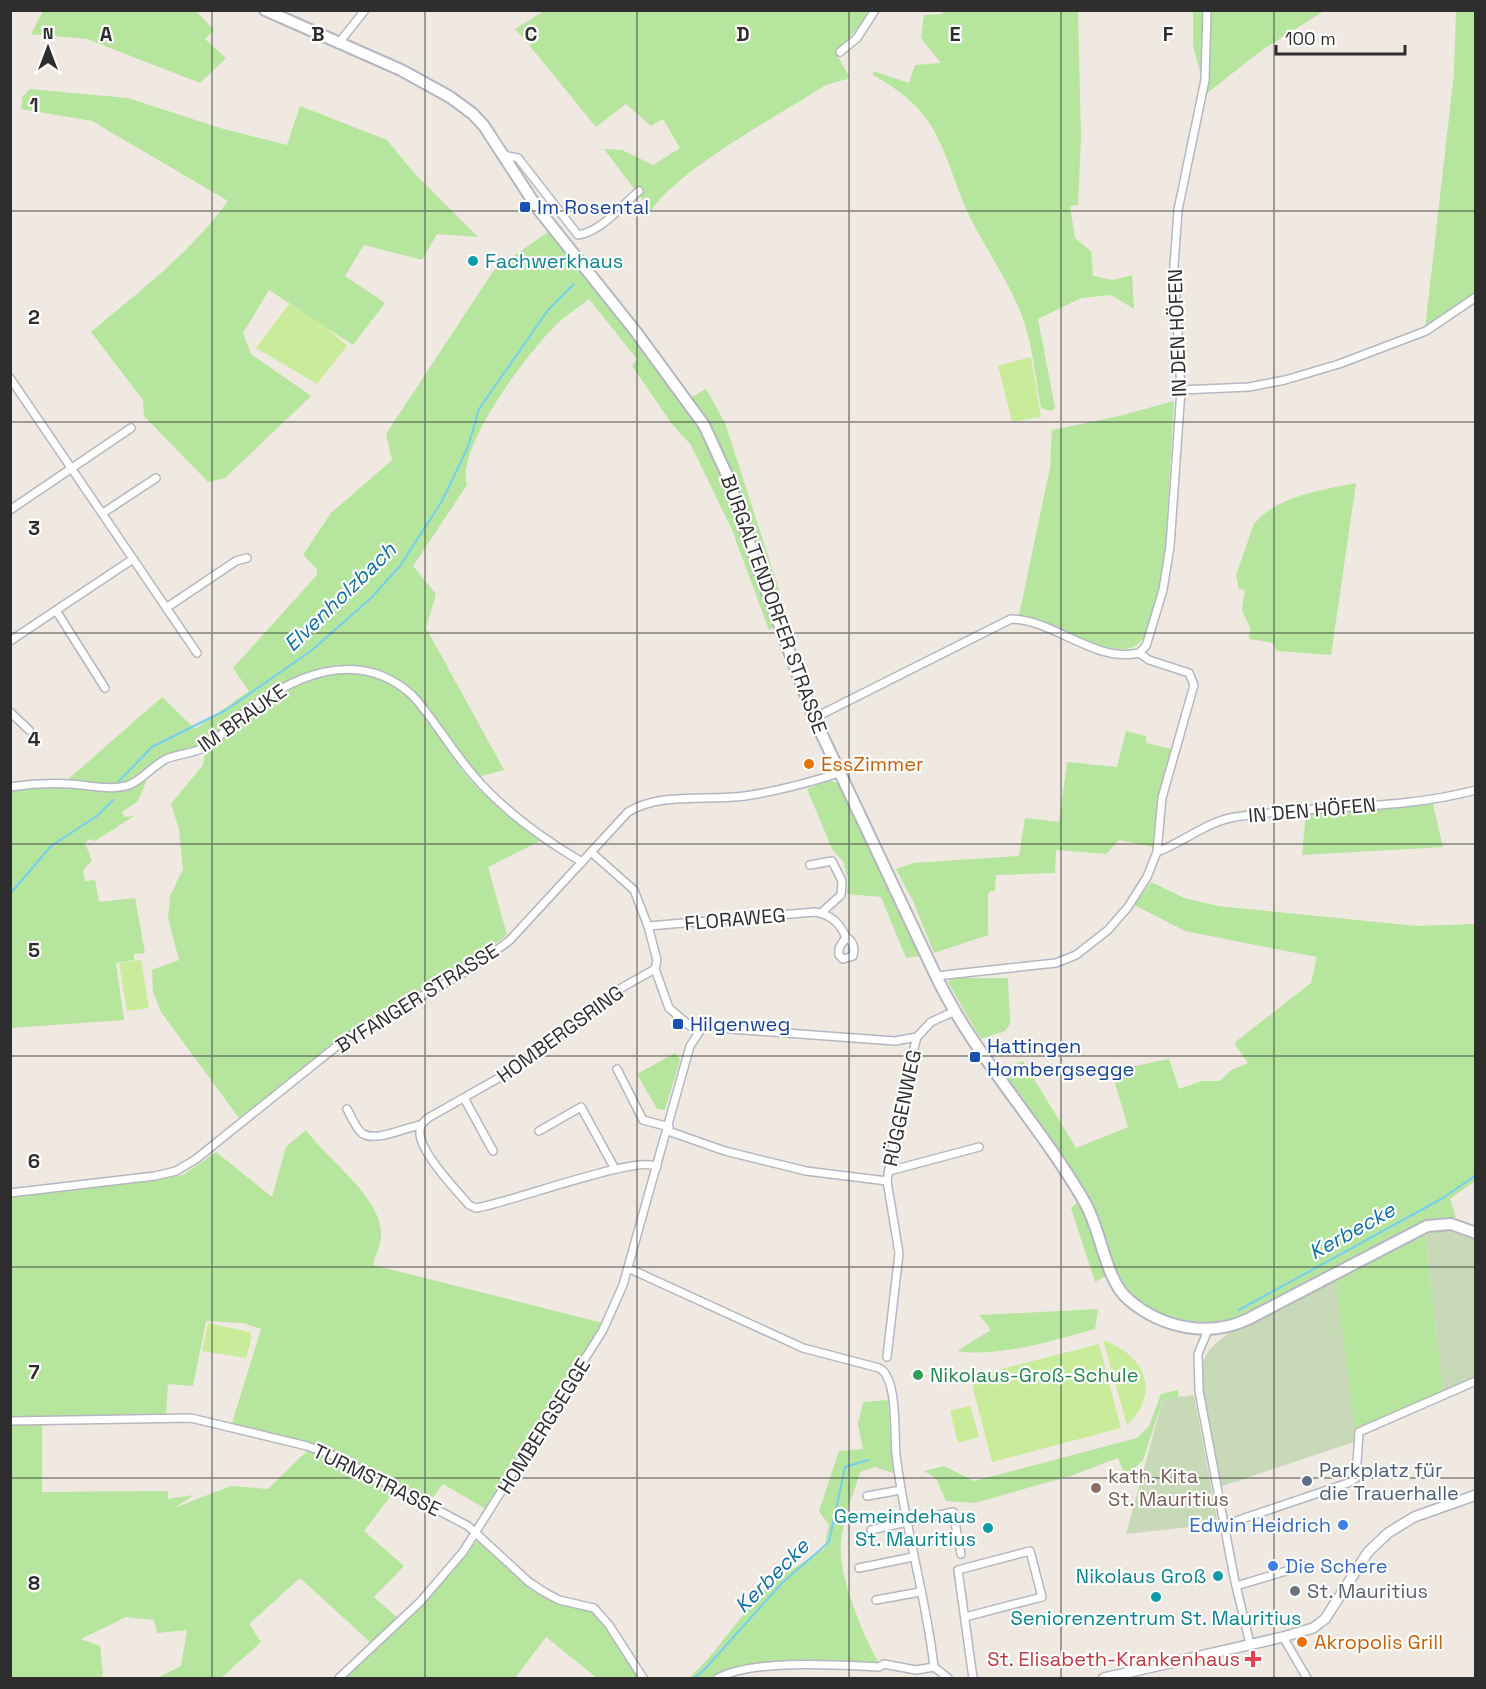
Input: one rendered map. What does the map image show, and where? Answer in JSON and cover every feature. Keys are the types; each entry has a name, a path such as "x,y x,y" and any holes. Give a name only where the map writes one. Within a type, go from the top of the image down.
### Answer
{"main road":[{"name":"BURGALTENDORFER STRASSE","path":"265,10 401,70 450,97 484,126 538,209 636,332 704,425 721,460 758,568 814,718 953,1012 1033,1120 1086,1203 1115,1282 1123,1295 1137,1307 1189,1328 1208,1330 1229,1328 1427,1226 1451,1224 1476,1233"}],"street":[{"path":"338,44 365,10"},
{"path":"840,52 857,38 875,10"},
{"name":"IN DEN HÖFEN","path":"1139,653 1146,646 1168,569 1181,390 1174,265 1178,210 1205,80 1207,10"},
{"path":"503,156 518,158 578,235 587,234 598,226 639,190"},
{"path":"1181,390 1249,387 1285,380 1339,364 1426,331 1476,297"},
{"path":"10,378 13,386 73,467 197,653"},
{"path":"10,510 131,428"},
{"path":"103,513 156,478"},
{"path":"166,608 236,561 247,558"},
{"path":"10,641 57,612 133,559"},
{"path":"57,612 105,688"},
{"path":"814,718 1011,619 1032,622 1099,649 1121,654 1139,653 1149,660 1189,673 1194,685 1162,798 1157,852 1147,877 1128,907 1108,930 1076,955 1056,963 936,976"},
{"name":"IM BRAUKE","path":"10,787 67,784 116,788 127,786 170,758 207,747 238,718 276,691 308,676 346,670 375,671 401,685 412,695 472,774 500,801 542,837 582,862"},
{"path":"10,712 29,730"},
{"name":"BYFANGER STRASSE","path":"10,1193 155,1176 176,1171 186,1165 348,1037 469,970 509,941 628,812 638,806 653,802 720,799 779,790 839,773"},
{"name":"IN DEN HÖFEN","path":"1157,852 1180,843 1201,828 1233,817 1308,809 1364,807 1476,790"},
{"path":"591,852 634,890 648,926 657,960 655,969 673,1014 690,1026 895,1041 917,1037 931,1022 953,1012"},
{"path":"810,865 832,861 842,881 841,895 821,913"},
{"path":"821,913 828,915 841,926 846,937"},
{"name":"FLORAWEG","path":"648,926 821,913"},
{"name":"HOMBERGSRING","path":"347,1109 360,1131 366,1135 380,1135 421,1125 428,1118 511,1071 623,987 655,969"},
{"name":"HOMBERGSEGGE","path":"339,1678 428,1594 476,1534 588,1357 617,1301 669,1129 690,1046 702,1028"},
{"name":"RÜGGENWEG","path":"887,1357 899,1253 887,1181 897,1114 917,1037"},
{"path":"617,1069 644,1120 725,1151 798,1170 887,1181"},
{"path":"464,1098 493,1151"},
{"path":"539,1131 581,1107 615,1169"},
{"path":"421,1125 420,1134 425,1147 472,1207 482,1207 615,1169 647,1163 657,1167"},
{"path":"889,1171 980,1147"},
{"path":"628,1268 803,1348 879,1368 890,1378 901,1490 934,1667 948,1678"},
{"path":"1208,1330 1198,1354 1197,1371 1224,1526 1251,1644"},
{"path":"1224,1526 1348,1483 1356,1478 1359,1432 1476,1381"},
{"name":"TURMSTRASSE","path":"10,1421 191,1418 307,1446 335,1456 432,1505 476,1534 529,1582 544,1592 559,1600 594,1608 609,1625 643,1678"},
{"path":"867,1496 901,1490"},
{"path":"1104,1678 1283,1637 1312,1628 1325,1619 1364,1557 1388,1533 1414,1517 1476,1495"},
{"path":"871,1530 953,1512 961,1554"},
{"path":"965,1617 1042,1597 1030,1551 958,1570 973,1678"},
{"path":"859,1568 913,1557"},
{"path":"1236,1585 1303,1566"},
{"path":"876,1600 920,1592"},
{"path":"1283,1637 1308,1678"},
{"path":"718,1678 731,1672 750,1668 834,1665 879,1667 884,1664 916,1670 934,1667"}],"green space":[{"path":"43,11 196,11 214,30 205,39 226,58 200,83 87,39 31,34"},
{"path":"544,11 872,11 836,53 850,78 826,85 706,160 664,195 651,211 604,149 622,150 653,165 680,148 663,119 651,126 626,104 596,127 529,45 544,36 528,44 515,29"},
{"path":"945,11 1078,11 1081,137 1078,205 1070,206 1075,238 1091,251 1093,276 1113,280 1132,275 1134,309 1111,295 1081,298 1038,319 1055,408 1051,411 1041,408 1029,341 1016,301 975,228 936,134 913,104 896,89 873,75 873,71 909,83 915,65 941,63 921,38 924,15 941,14"},
{"path":"1193,11 1324,11 1262,50 1206,94 1193,46"},
{"path":"1456,11 1475,11 1475,294 1425,329 1454,73"},
{"path":"30,89 128,98 220,128 287,145 300,106 387,140 415,174 478,237 437,234 422,260 364,245 345,276 385,303 353,345 269,290 243,333 251,354 311,396 225,478 208,482 144,416 143,400 91,332 181,254 214,220 228,201 92,121 21,109 22,97"},
{"path":"548,232 578,265 702,426 774,626 769,630 732,530 691,445 672,424 632,366 637,359 589,299 560,321 544,338 497,401 472,448 466,469 467,485 413,566 436,594 426,628 504,770 478,777 425,704 403,682 374,669 346,668 275,689 213,739 199,748 161,759 134,780 117,785 65,782 162,697 195,729 249,691 233,668 317,575 317,569 303,555 331,513 392,460 386,434 494,270"},
{"path":"289,304 324,325 347,346 317,384 256,348"},
{"path":"1031,357 1041,417 1012,422 998,366"},
{"path":"706,389 725,423 782,599 773,608 728,475 686,400"},
{"path":"1174,401 1164,568 1145,636 1131,648 1106,647 1019,615 1050,468 1052,430 1119,416"},
{"path":"1356,483 1331,655 1277,651 1273,643 1249,639 1250,628 1242,610 1245,590 1239,589 1236,575 1254,524 1264,514 1287,501"},
{"path":"347,670 373,675 394,683 410,695 471,781 496,805 542,840 488,867 507,935 465,966 346,1034 239,1118 161,1012 153,992 152,970 179,960 168,918 170,896 183,869 179,829 171,804 203,765 205,752 254,708 296,683 315,676"},
{"path":"1126,731 1146,736 1146,743 1175,750 1159,795 1153,847 1119,840 1106,854 1056,850 1055,873 996,875 995,891 990,891 988,895 988,935 934,953 914,903 896,869 914,863 1019,856 1025,818 1059,822 1067,762 1117,767"},
{"path":"148,777 138,801 122,812 124,817 134,816 95,841 90,839 85,843 92,861 83,870 85,881 95,880 99,902 135,898 145,953 134,954 134,960 116,963 124,1020 11,1028 10,789 69,786 125,791"},
{"path":"829,780 839,784 920,956 906,958 881,897 847,894 848,880 843,861 833,851 807,789"},
{"path":"1432,800 1443,847 1302,855 1306,813"},
{"path":"1151,882 1184,898 1218,906 1416,926 1475,924 1475,1181 1450,1199 1456,1217 1426,1221 1231,1320 1193,1321 1155,1311 1130,1295 1116,1270 1095,1282 1071,1208 1086,1194 1002,1069 1023,1061 1076,1148 1128,1127 1112,1073 1116,1070 1169,1059 1179,1089 1202,1081 1220,1081 1230,1071 1248,1063 1234,1043 1311,983 1317,957 1185,931 1134,905"},
{"path":"141,960 149,1008 127,1011 119,963"},
{"path":"953,978 1008,978 1010,1024 1005,1031 981,1039 948,982"},
{"path":"675,1053 680,1060 665,1110 657,1109 637,1074"},
{"path":"306,1130 353,1181 374,1209 380,1223 381,1238 373,1265 603,1323 539,1429 486,1509 443,1484 431,1500 311,1443 262,1433 232,1423 261,1329 243,1323 206,1321 193,1386 168,1384 166,1414 11,1417 10,1196 183,1175 216,1152 272,1197 286,1147"},
{"path":"1445,1229 1475,1239 1475,1377 1443,1391 1425,1231"},
{"path":"1425,1232 1443,1391 1355,1429 1335,1279"},
{"path":"1335,1279 1355,1429 1354,1442 1220,1487 1204,1401 1202,1368 1205,1357 1212,1347 1228,1334"},
{"path":"1098,1309 1095,1329 1008,1350 973,1353 957,1351 991,1330 979,1315"},
{"path":"208,1323 249,1332 252,1337 246,1358 202,1351"},
{"path":"1103,1340 1129,1355 1144,1375 1146,1387 1144,1399 1138,1412 1127,1425"},
{"path":"1099,1344 1121,1428 992,1462 970,1377"},
{"path":"1178,1390 1178,1397 1163,1399 1143,1460 1126,1477 1118,1458 1070,1476 975,1503 946,1501 936,1478 924,1471 944,1466 974,1481 1137,1438 1149,1426 1161,1394"},
{"path":"1194,1395 1218,1524 1126,1534 1163,1399"},
{"path":"888,1400 893,1473 875,1467 860,1472 844,1525 841,1547 843,1569 850,1597 880,1665 822,1663 722,1674 715,1678 689,1678 708,1659 767,1585 824,1549 829,1525 819,1511 839,1451 863,1449 858,1424 863,1402"},
{"path":"970,1406 979,1437 958,1443 950,1411"},
{"path":"42,1423 42,1492 168,1491 168,1499 194,1495 174,1508 231,1486 268,1489 308,1450 334,1458 396,1489 364,1531 404,1566 374,1597 398,1618 371,1643 300,1578 249,1624 261,1642 221,1678 157,1678 181,1666 187,1630 157,1633 154,1620 126,1617 81,1639 100,1646 103,1673 101,1678 11,1678 10,1424"},
{"path":"477,1541 529,1585 598,1614 640,1678 597,1678 546,1637 515,1678 345,1678 437,1589"}],"waterway":[{"name":"Elvenholzbach","path":"119,781 152,747 226,710 311,651 371,598 400,566 442,501 468,447 479,409 548,310 574,284"},
{"name":"Elvenholzbach","path":"10,894 51,846 97,816 113,800"},
{"name":"Kerbecke","path":"1239,1310 1443,1198 1476,1175"},
{"name":"Kerbecke","path":"694,1678 703,1671 782,1583 829,1542 845,1467 868,1460"}],"place":[{"name":"Im Rosental","path":"525,207"},
{"name":"Fachwerkhaus","path":"473,261"},
{"name":"EssZimmer","path":"809,764"},
{"name":"Hilgenweg","path":"678,1024"},
{"name":"Hattingen Hombergsegge","path":"975,1057"},
{"name":"Nikolaus-Groß-Schule","path":"918,1375"},
{"name":"Parkplatz für die Trauerhalle","path":"1307,1481"},
{"name":"kath. Kita St. Mauritius","path":"1096,1488"},
{"name":"Edwin Heidrich","path":"1343,1525"},
{"name":"Gemeindehaus St. Mauritius","path":"988,1528"},
{"name":"Die Schere","path":"1273,1566"},
{"name":"Nikolaus Groß","path":"1218,1576"},
{"name":"St. Mauritius","path":"1295,1591"},
{"name":"Seniorenzentrum St. Mauritius","path":"1156,1597"},
{"name":"Akropolis Grill","path":"1302,1642"},
{"name":"St. Elisabeth-Krankenhaus","path":"1253,1659"}]}
